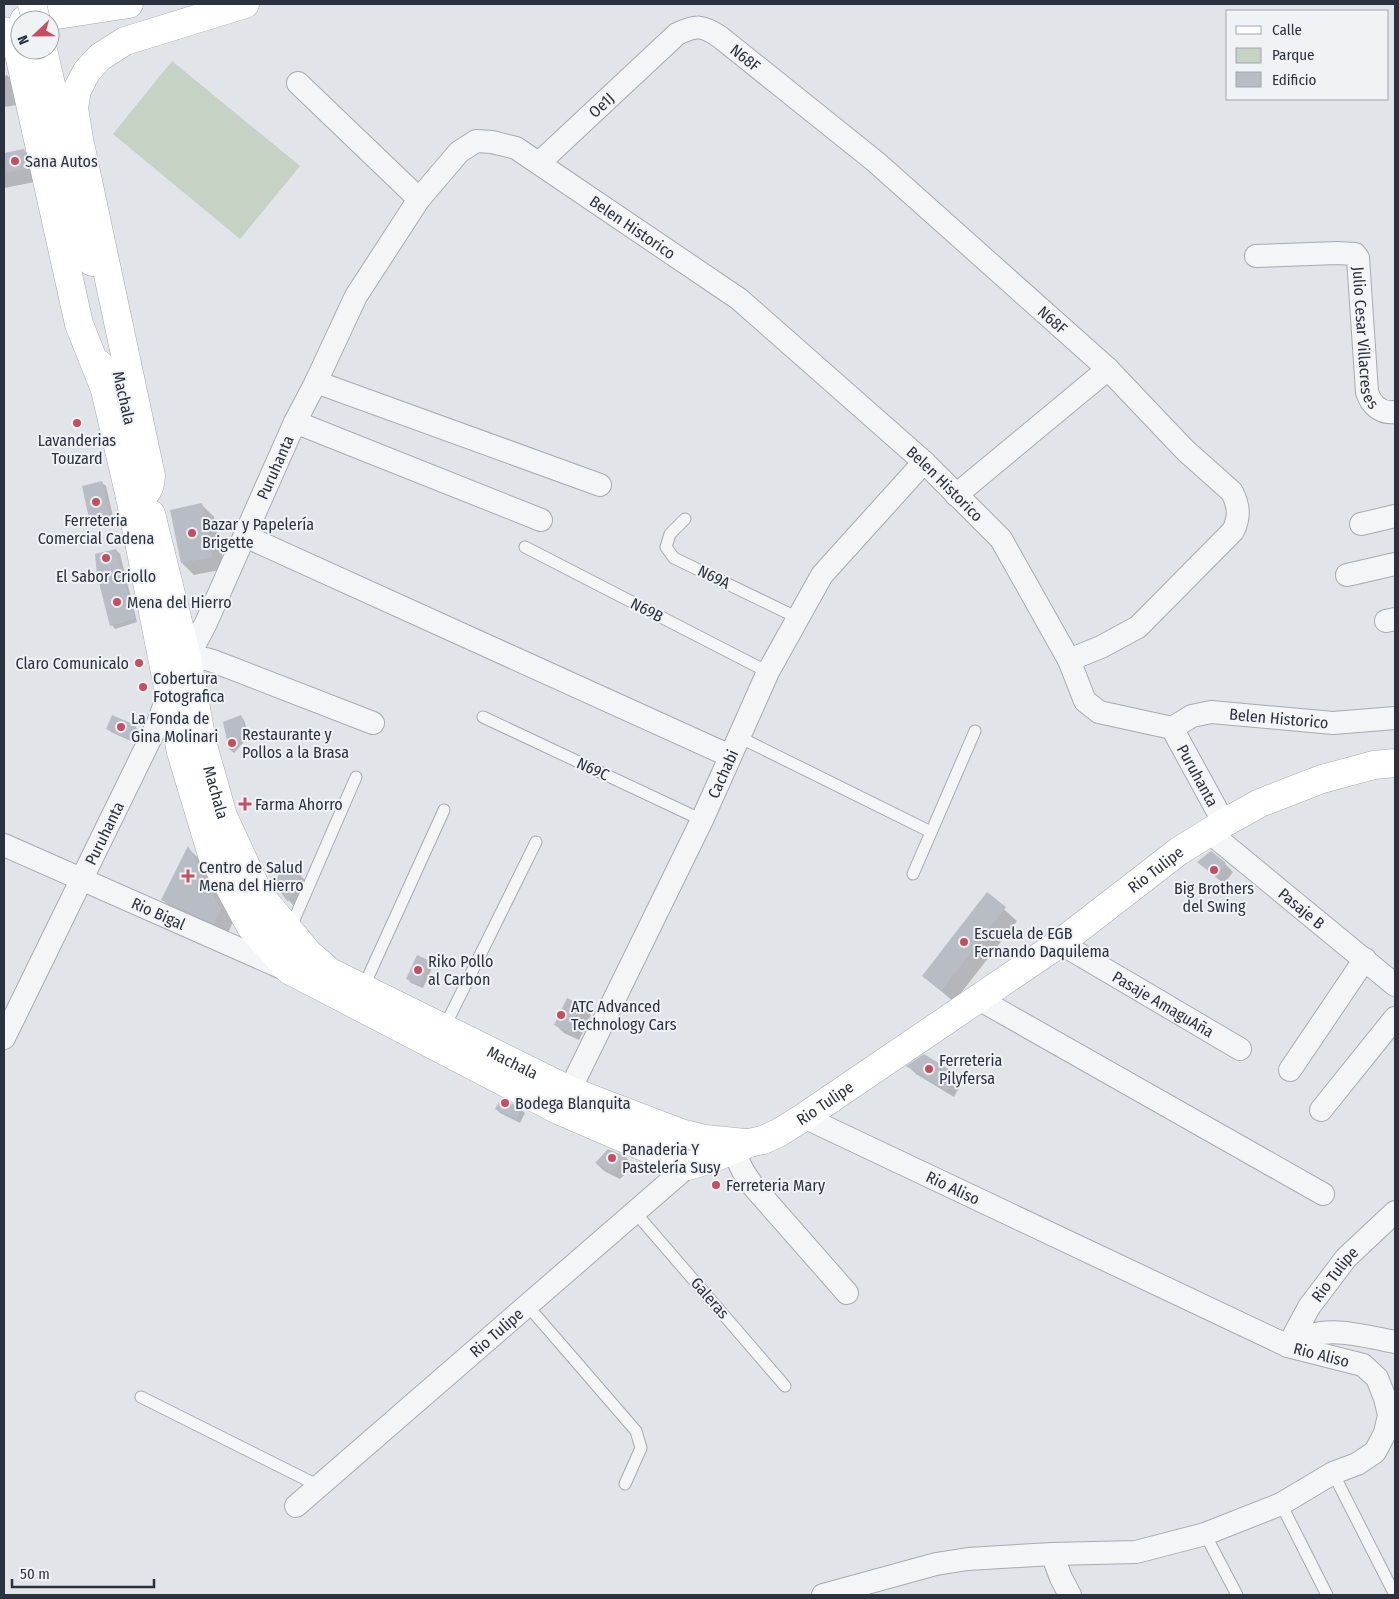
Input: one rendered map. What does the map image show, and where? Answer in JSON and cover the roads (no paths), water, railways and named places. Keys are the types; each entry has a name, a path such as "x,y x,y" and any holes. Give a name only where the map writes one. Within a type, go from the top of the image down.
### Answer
{"main road":[{"path":"60,14 129,4"},
{"path":"138,495 150,484 149,464 79,140 74,108 76,90 87,71 100,57 125,41 245,4"},
{"path":"4,31 8,33 16,45 79,324 104,386"},
{"name":"Machala","path":"33,60 53,123 138,495 168,695 181,752 212,854 251,927 298,962 688,1166"},
{"name":"Machala","path":"44,60 53,123 104,386 187,658 202,742 223,816 259,894 290,930 298,962"},
{"name":"Rio Tulipe","path":"688,1166 711,1160 763,1140 804,1117 1060,943 1179,851 1216,827 1260,803 1322,779 1374,765 1395,763"},
{"name":"Machala","path":"298,962 330,972 444,1028 565,1101 681,1134 741,1147"}],"street":[{"name":"N68F","path":"665,46 677,34 692,27 702,27 720,37 876,162 1108,369 1185,450 1232,492 1237,501 1239,512 1238,522 1233,531 1138,627 1101,647 1069,660"},
{"name":"Oe1J","path":"539,163 665,46"},
{"path":"298,83 419,199"},
{"name":"Belen Historico","path":"482,140 516,148 739,299 924,462 1001,539 1069,660 1085,701 1099,712 1172,728 1192,716 1211,712 1333,722 1395,718"},
{"name":"Puruhanta","path":"4,1038 158,723 168,695 206,623 296,422 356,296 419,199 459,152 476,141 482,140"},
{"name":"Julio Cesar Villacreses","path":"1256,256 1355,254 1358,258 1367,392 1370,400 1382,412 1395,412"},
{"path":"956,494 1108,369"},
{"path":"316,382 600,485"},
{"path":"296,422 541,520"},
{"name":"Cachabi","path":"565,1101 702,820 768,672 822,575 924,462"},
{"path":"1362,524 1395,516"},
{"path":"245,536 735,746"},
{"path":"1346,575 1395,564"},
{"path":"187,658 206,658 373,723"},
{"name":"Puruhanta","path":"1172,728 1216,827"},
{"name":"Pasaje B","path":"1216,827 1395,985"},
{"name":"Rio Bigal","path":"4,845 81,878 298,962"},
{"name":"Pasaje AmaguAña","path":"1060,943 1240,1049"},
{"path":"1290,1070 1365,959"},
{"path":"977,998 1323,1194"},
{"path":"1321,1110 1395,1018"},
{"name":"Rio Aliso","path":"804,1117 1288,1346 1363,1365 1377,1378 1389,1415 1385,1433 1374,1452 1357,1464 1333,1473 1281,1504 1205,1534 1136,1552 968,1559 936,1564 823,1595"},
{"path":"741,1147 743,1171 753,1186 847,1293"},
{"name":"Rio Tulipe","path":"296,1506 688,1166"},
{"name":"Rio Tulipe","path":"1288,1346 1309,1307 1346,1258 1395,1212"},
{"path":"1288,1346 1294,1341 1314,1334 1344,1332 1395,1342"},
{"path":"1052,1554 1070,1595"}],"lane":[{"name":"N69A","path":"685,519 670,534 666,547 674,558 798,618"},
{"name":"N69B","path":"525,547 768,672"},
{"name":"N69C","path":"483,717 702,820"},
{"path":"913,874 975,731"},
{"path":"735,746 931,832"},
{"path":"290,930 356,778"},
{"path":"363,988 444,810"},
{"path":"444,1028 536,842"},
{"name":"Galeras","path":"634,1211 785,1386"},
{"path":"527,1305 636,1431 641,1448 625,1484"},
{"path":"141,1397 319,1486"},
{"path":"1333,1473 1395,1595"},
{"path":"1281,1504 1327,1595"},
{"path":"1205,1534 1237,1595"}],"place":[{"name":"Sana Autos","path":"15,161"},
{"name":"Lavanderias Touzard","path":"77,423"},
{"name":"Ferreteria Comercial Cadena","path":"96,502"},
{"name":"Bazar y Papelería Brigette","path":"192,533"},
{"name":"El Sabor Criollo","path":"106,558"},
{"name":"Mena del Hierro","path":"117,602"},
{"name":"Claro Comunicalo","path":"139,663"},
{"name":"Cobertura Fotografica","path":"143,687"},
{"name":"La Fonda de Gina Molinari","path":"121,727"},
{"name":"Restaurante y Pollos a la Brasa","path":"232,743"},
{"name":"Farma Ahorro","path":"245,804"},
{"name":"Big Brothers del Swing","path":"1214,870"},
{"name":"Centro de Salud Mena del Hierro","path":"188,876"},
{"name":"Escuela de EGB Fernando Daquilema","path":"964,942"},
{"name":"Riko Pollo al Carbon","path":"418,970"},
{"name":"ATC Advanced Technology Cars","path":"561,1015"},
{"name":"Ferreteria Pilyfersa","path":"929,1069"},
{"name":"Bodega Blanquita","path":"505,1103"},
{"name":"Panaderia Y Pastelería Susy","path":"612,1158"},
{"name":"Ferreteria Mary","path":"716,1185"}]}
